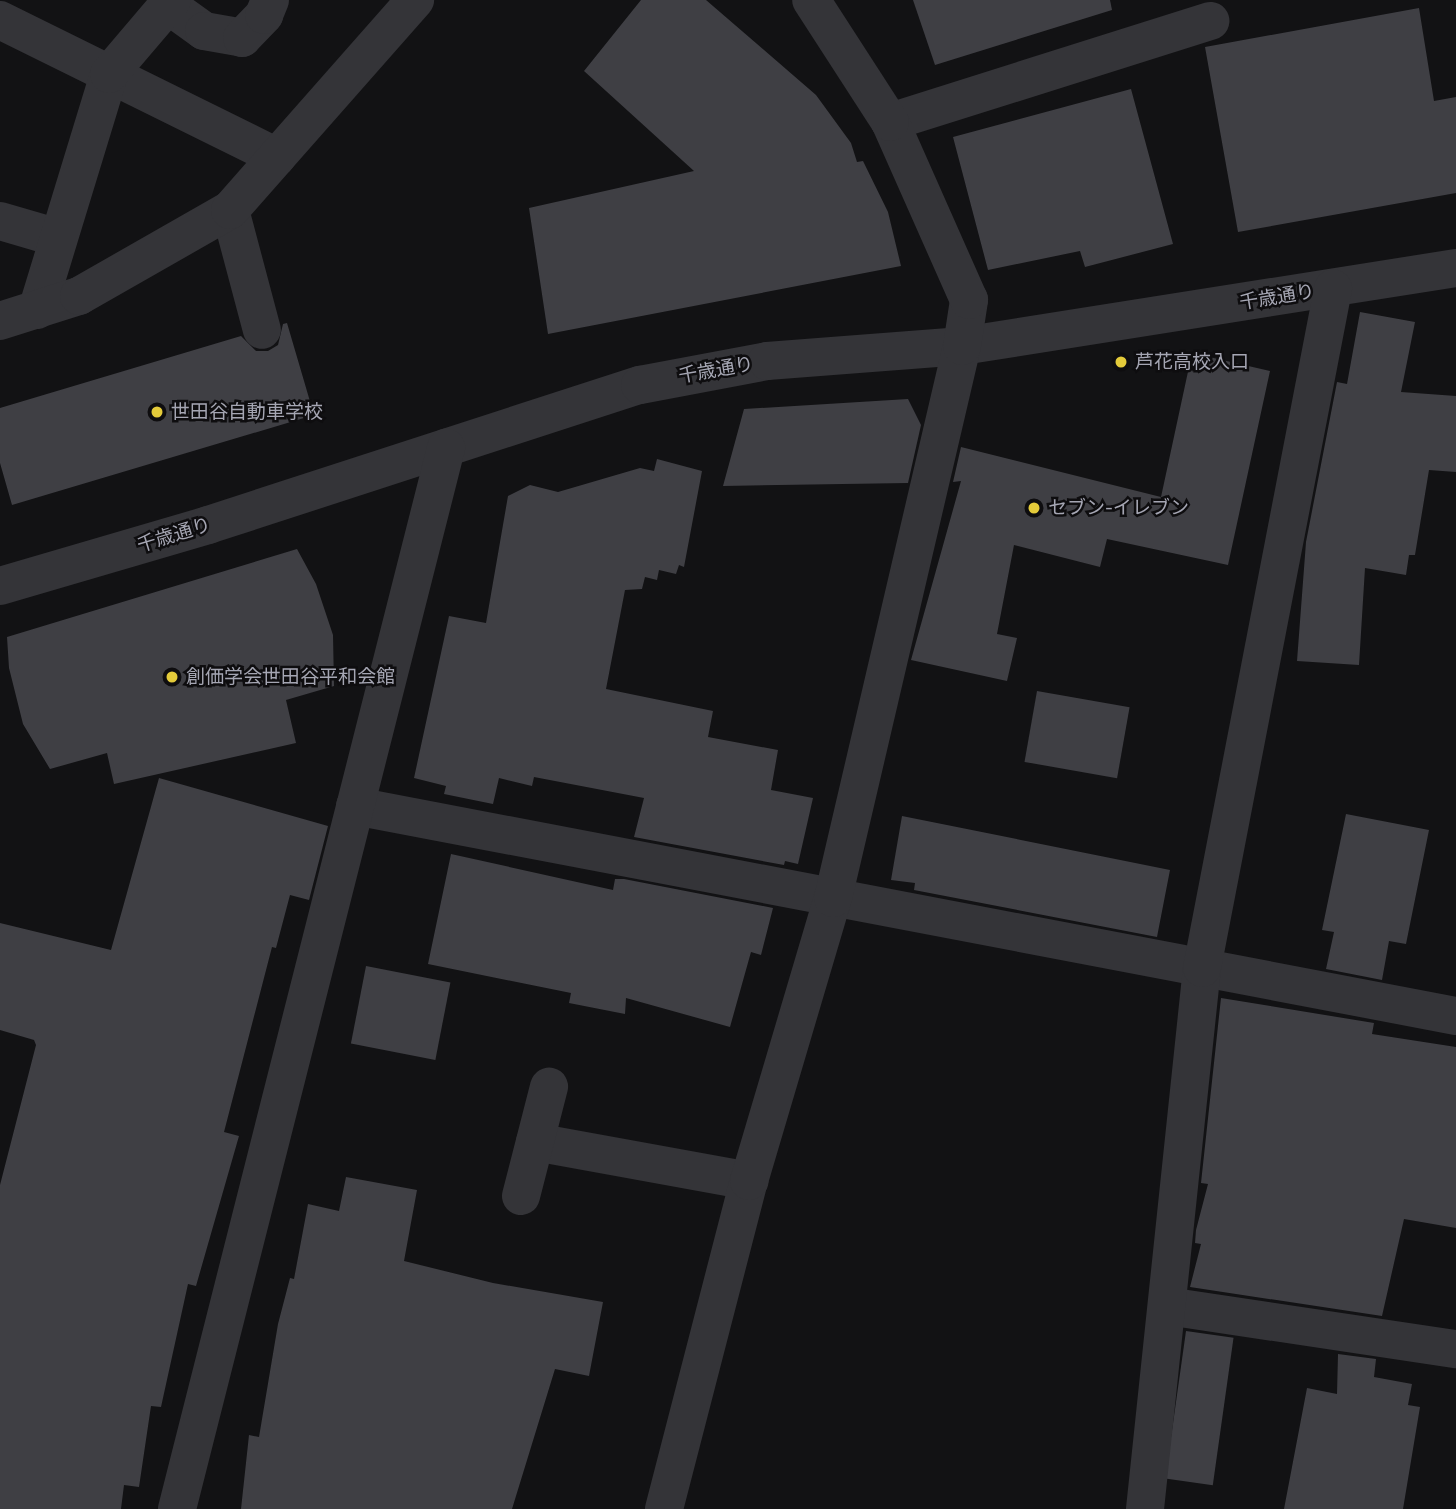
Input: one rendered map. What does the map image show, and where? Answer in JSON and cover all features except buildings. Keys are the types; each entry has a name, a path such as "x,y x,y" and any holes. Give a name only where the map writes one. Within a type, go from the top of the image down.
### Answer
{"street":[{"path":"37,310 109,74 159,5 204,31 242,38 264,15 270,0"},
{"path":"664,1509 749,1181 833,898 962,346 969,300 890,122 811,0"},
{"path":"0,321 79,296 230,210 277,158 397,6"},
{"path":"6,14 109,74 277,158"},
{"path":"890,122 1210,21"},
{"path":"230,210 262,330"},
{"path":"0,222 58,238"},
{"name":"千歳通り","path":"0,586 639,385 698,372 836,353 962,346 1456,268"},
{"path":"1145,1509 1202,968 1333,289"},
{"path":"177,1509 446,447"},
{"path":"355,806 1456,1016"},
{"path":"522,1196 549,1087"},
{"path":"535,1142 749,1181"},
{"path":"1167,1306 1456,1349"}],"place":[{"name":"芦花高校入口","path":"1121,362"},
{"name":"世田谷自動車学校","path":"157,412"},
{"name":"セブン-イレブン","path":"1034,508"},
{"name":"創価学会世田谷平和会館","path":"172,677"}]}
